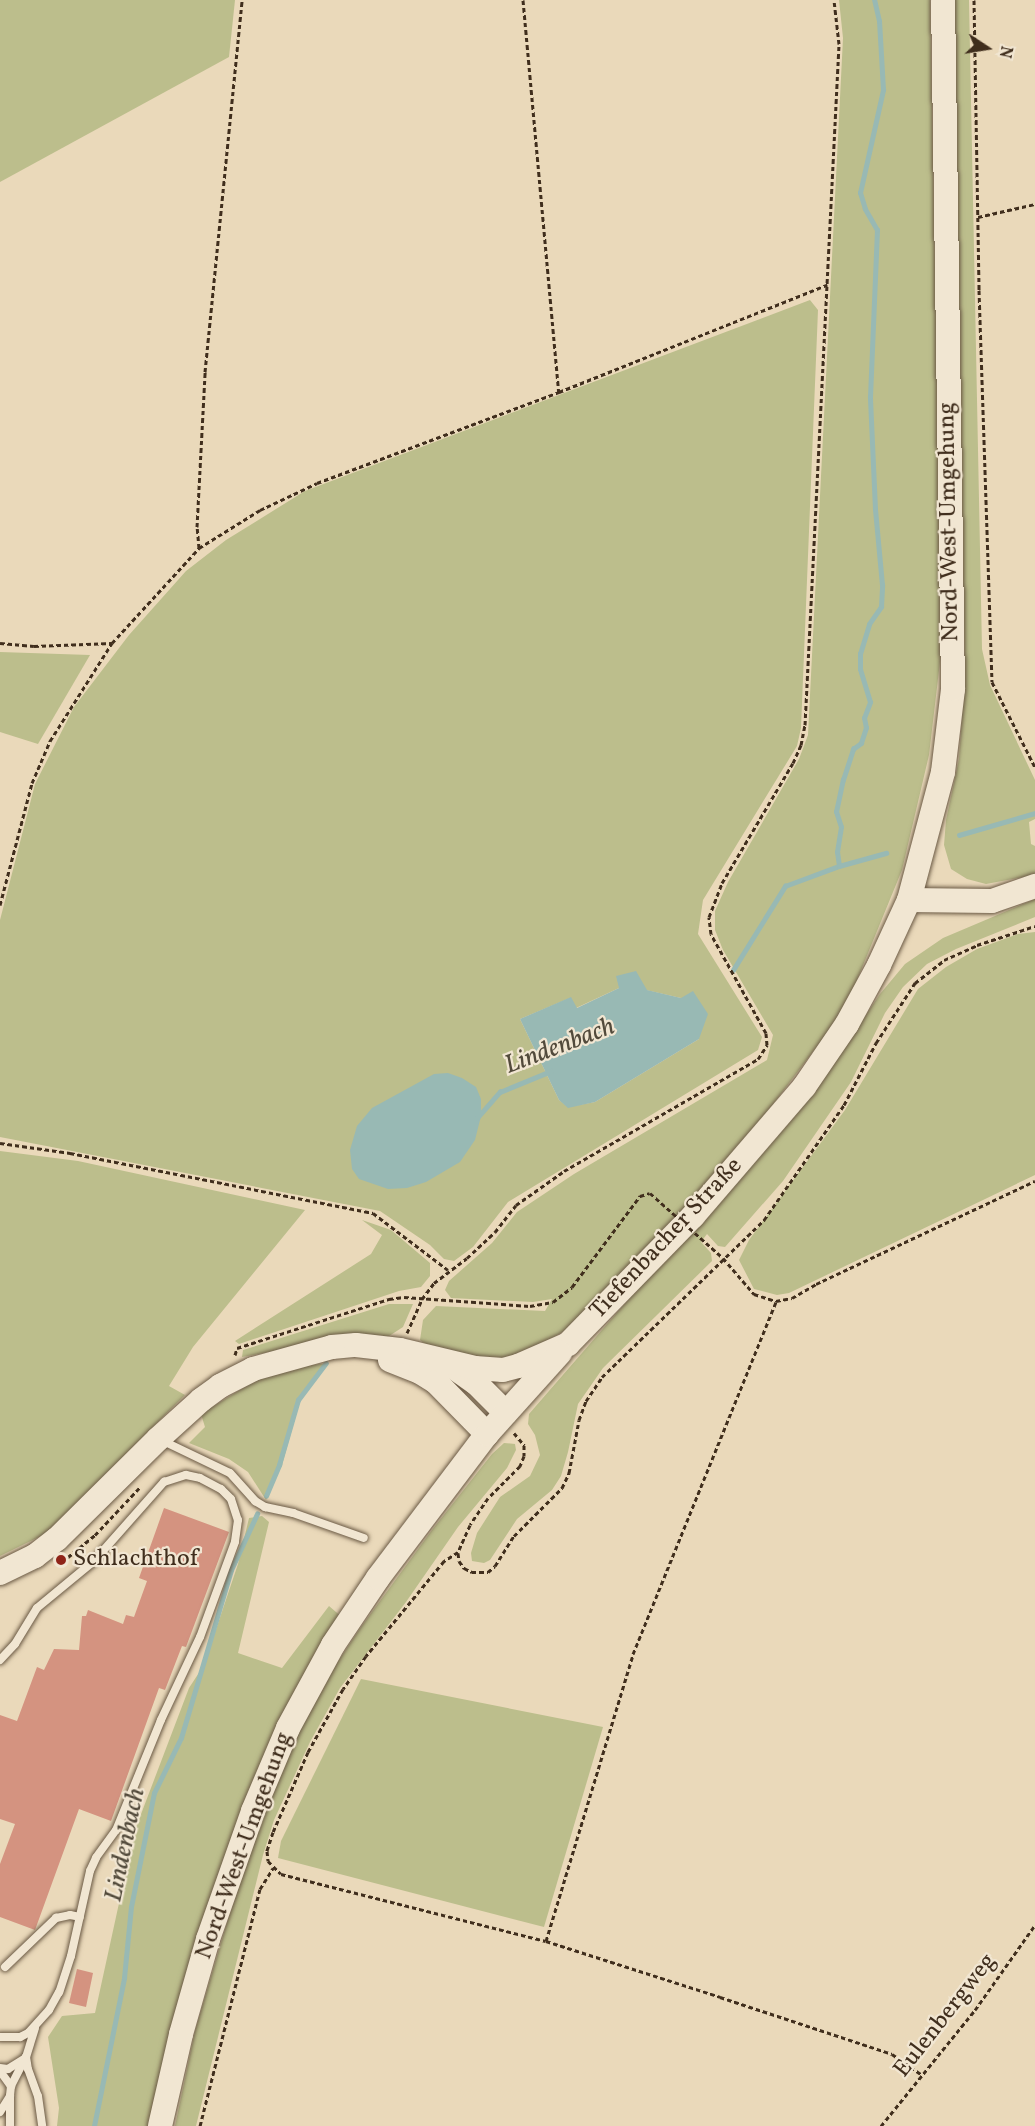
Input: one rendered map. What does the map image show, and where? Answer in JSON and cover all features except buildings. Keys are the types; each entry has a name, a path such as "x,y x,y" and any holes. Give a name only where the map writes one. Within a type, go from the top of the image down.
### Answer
{"main road":[{"name":"Nord-West-Umgehung","path":"847,1024 879,965 909,900 943,772 953,689 943,0"},
{"path":"909,900 992,902 1035,886"},
{"name":"Tiefenbacher Straße","path":"0,1573 35,1556 57,1539 158,1439 220,1386 253,1369 310,1352 356,1345 400,1350 476,1368 502,1370 528,1363 568,1344 693,1216 804,1087 847,1024"},
{"name":"Nord-West-Umgehung","path":"160,2126 181,2034 208,1939 253,1811 288,1728 333,1645 378,1578 497,1422 568,1344"},
{"name":"Tiefenbacher Straße","path":"310,1352 361,1354 409,1366 497,1422"},
{"name":"Tiefenbacher Straße","path":"438,1359 476,1383 497,1422"}],"lane":[{"path":"158,1439 230,1473 255,1501 265,1507 292,1513 364,1538"},
{"path":"0,1660 15,1644 37,1608 94,1561 164,1482 186,1475 200,1478 221,1489 231,1498 238,1520 231,1553 200,1637 161,1720 116,1830 96,1858 59,1992 35,2028 26,2057 10,2086 10,2126"},
{"path":"5,1967 56,1918 70,1915 80,1917"},
{"path":"0,2037 20,2037 35,2028"},
{"path":"0,2069 8,2069 26,2057"},
{"path":"26,2057 38,2096 42,2126"},
{"path":"0,2069 10,2086"},
{"path":"0,2112 10,2096"}],"path":[{"path":"199,548 197,527 206,372 242,0"},
{"path":"523,0 559,392"},
{"path":"400,1350 422,1299 448,1270 467,1258 495,1233 516,1205 564,1171 758,1059 767,1045 766,1033 711,934 709,917 722,883 793,762 801,745 805,725 839,44 834,0"},
{"path":"974,0 992,682 1035,767"},
{"path":"978,217 1035,204"},
{"path":"0,905 32,783 50,741 112,643 199,548 260,510 317,483 559,392 827,285"},
{"path":"0,643 34,646 112,643"},
{"path":"497,1422 518,1436 524,1445 524,1456 520,1466 488,1498 470,1525 458,1552 459,1561 472,1572 488,1572 495,1566 514,1536 562,1488 569,1473 579,1420 586,1401 602,1377 764,1220 844,1105 876,1043 915,983 944,960 977,945 1035,926"},
{"path":"0,1143 70,1153 373,1213 448,1270"},
{"path":"227,1360 235,1356 237,1348 389,1299 530,1306 553,1302 572,1287 640,1196 650,1193 723,1258 754,1294 776,1301 792,1298 816,1284 1035,1180"},
{"path":"546,1941 633,1654 776,1301"},
{"path":"59,1564 95,1535 146,1481"},
{"path":"458,1552 444,1561 366,1656 325,1720 273,1832 267,1851 268,1861 273,1868 281,1874 546,1941 892,2054 921,2074"},
{"path":"200,2126 260,1889 273,1868"},
{"name":"Eulenbergweg","path":"881,2126 975,2010 1035,1925"}],"green space":[{"path":"0,0 235,0 229,57 0,182"},
{"path":"839,0 930,0 942,645 929,755 902,870 850,997 824,1037 752,1132 675,1220 564,1331 523,1355 493,1363 433,1350 420,1340 423,1320 436,1306 545,1311 552,1299 533,1302 451,1298 445,1290 449,1281 492,1243 517,1212 574,1174 767,1060 773,1035 723,950 715,930 715,911 728,882 799,759 808,735 843,38"},
{"path":"951,0 969,0 982,649 990,685 1035,780 1035,819 1029,822 1031,844 1035,846 1035,875 986,884 967,879 951,869 944,845 946,820 959,759 965,671"},
{"path":"810,300 818,310 801,728 797,746 703,900 698,934 762,1037 758,1050 508,1202 473,1247 454,1261 444,1259 430,1245 380,1211 0,1137 0,920 35,784 74,707 129,635 186,571 226,540 305,491","holes":["619,988 646,990 681,998 699,1039 595,1102 568,1107 559,1100 520,1019 570,998 576,1008"]},
{"path":"0,652 90,655 38,744 0,732"},
{"path":"1035,899 1035,917 956,949 927,964 903,987 885,1013 851,1082 783,1181 725,1247 718,1246 707,1234 701,1242 711,1253 712,1261 603,1368 578,1404 561,1476 552,1490 517,1519 490,1560 484,1563 472,1561 471,1553 477,1533 500,1497 530,1476 540,1455 535,1435 528,1424 529,1414 833,1064 880,994 905,964 943,938"},
{"path":"1035,932 1035,1175 789,1293 777,1295 754,1289 739,1260 749,1240 845,1110 918,989 946,967 977,949 1018,934"},
{"path":"0,1151 78,1161 305,1210 193,1347 169,1386 185,1395 45,1534 0,1556"},
{"path":"362,1220 391,1230 430,1263 430,1276 421,1287 399,1291 239,1344 235,1341 371,1254 382,1235"},
{"path":"389,1304 413,1304 403,1327 386,1338 330,1341 242,1357 243,1350"},
{"path":"329,1363 300,1401 282,1465 266,1500 248,1472 229,1459 189,1443 205,1427 201,1414 261,1377 303,1366"},
{"path":"504,1443 515,1444 516,1450 507,1468 458,1527 406,1602 340,1688 310,1742 274,1820 263,1855 196,2126 175,2126 195,2031 226,1926 263,1812 301,1728 335,1666 361,1627 432,1530 492,1454"},
{"path":"262,1516 269,1522 238,1653 282,1668 329,1606 343,1618 267,1751 152,2126 57,2126 59,2108 48,2037 62,2016 95,2013 135,1830 189,1688 204,1665 238,1564 249,1518"},
{"path":"361,1679 603,1727 544,1927 278,1858 281,1841"}],"water":[{"path":"636,971 647,990 681,998 693,991 708,1014 699,1039 595,1102 568,1108 559,1100 520,1019 571,997 577,1008 619,988 616,976"},
{"path":"448,1073 476,1087 481,1099 481,1116 475,1140 460,1162 426,1182 407,1188 388,1189 359,1179 352,1169 350,1150 357,1126 372,1108 434,1074"}],"waterway":[{"path":"839,866 837,852 841,827 836,812 853,749 861,743 866,728 864,718 870,702 860,669 860,654 869,624 881,607 882,585 875,509 870,397 877,230 865,209 860,193 883,90 879,21 874,0"},
{"name":"Lindenbach","path":"959,835 1035,813"},
{"name":"Lindenbach","path":"733,970 785,886 839,866 886,853"},
{"name":"Lindenbach","path":"477,1118 500,1092 551,1071"},
{"name":"Lindenbach","path":"266,1496 279,1465 298,1400 326,1363"},
{"name":"Lindenbach","path":"94,2126 124,1978 131,1907 154,1793 181,1738 231,1570 257,1514"}],"place":[{"name":"Schlachthof","path":"61,1560"}]}
